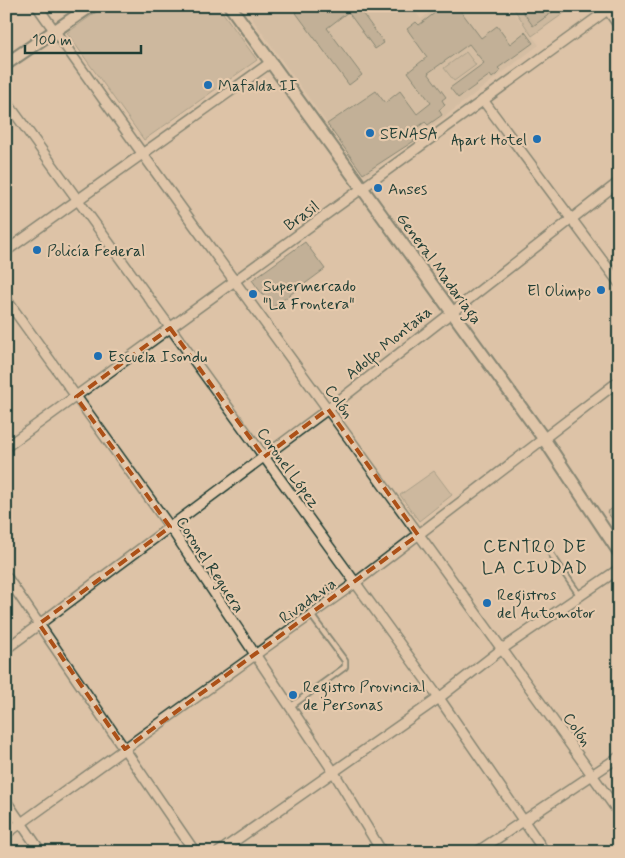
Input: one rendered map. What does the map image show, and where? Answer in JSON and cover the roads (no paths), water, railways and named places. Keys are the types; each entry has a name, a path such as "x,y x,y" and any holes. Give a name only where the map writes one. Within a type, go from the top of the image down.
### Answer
{"street":[{"name":"Colón","path":"37,6 619,813"},
{"path":"6,64 91,6"},
{"name":"General Madariaga","path":"230,6 270,64 544,439 619,552"},
{"path":"609,7 619,26"},
{"name":"Brasil","path":"6,447 609,7"},
{"path":"6,251 270,64"},
{"path":"483,100 572,217 619,283"},
{"name":"Coronel López","path":"6,101 439,698 545,852"},
{"name":"Adolfo Montaña","path":"6,649 328,410 451,311 619,182"},
{"name":"Coronel Reguera","path":"6,299 170,527 254,656 333,771 382,852"},
{"name":"Rivadavia","path":"6,834 355,583 619,381"},
{"path":"219,852 439,698 502,649 619,569"},
{"path":"6,576 195,852"},
{"path":"477,852 619,757"},
{"path":"6,801 41,852"}],"lane":[{"path":"547,548 580,596"},
{"path":"289,707 345,667 345,661 311,615"}],"place":[{"name":"Mafalda II","path":"208,85"},
{"name":"SENASA","path":"370,133"},
{"name":"Apart Hotel","path":"537,139"},
{"name":"Anses","path":"378,188"},
{"name":"Policía Federal","path":"37,250"},
{"name":"El Olimpo","path":"601,290"},
{"name":"Supermercado \"La Frontera\"","path":"253,294"},
{"name":"Escuela Isondu","path":"98,356"},
{"name":"Registros del Automotor","path":"487,603"},
{"name":"Registro Provincial de Personas","path":"293,695"}],"district":[{"name":"CENTRO DE LA CIUDAD","path":"535,556"}]}
